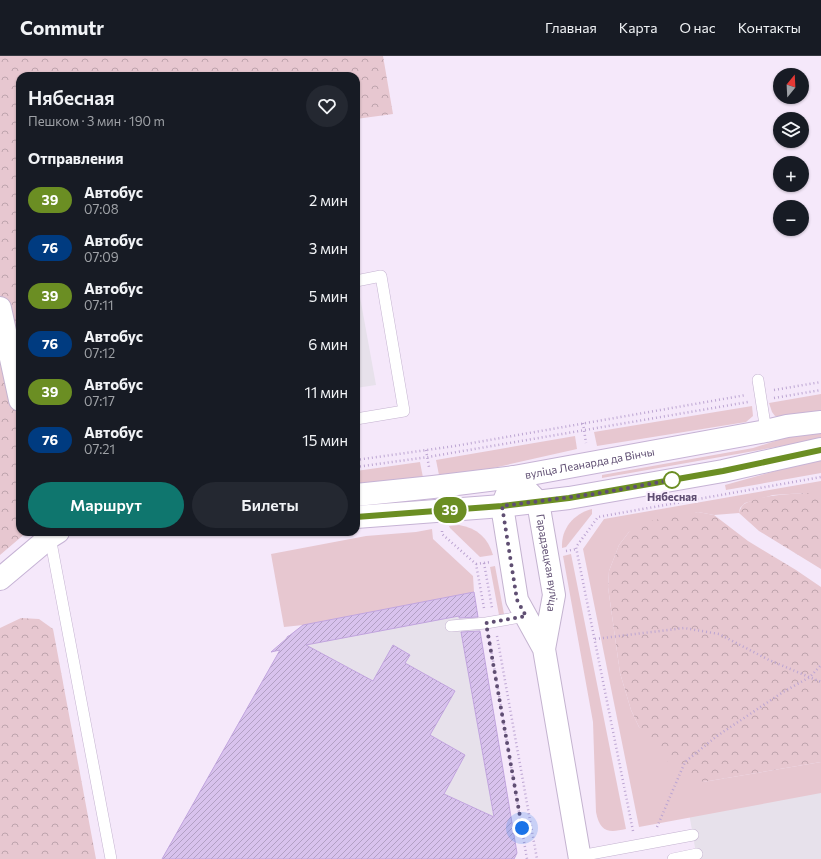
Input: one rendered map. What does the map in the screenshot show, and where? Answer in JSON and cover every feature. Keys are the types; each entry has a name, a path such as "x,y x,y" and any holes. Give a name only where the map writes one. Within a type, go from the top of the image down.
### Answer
{"main road":[{"path":"0,308 16,382"},
{"name":"вуліца Леанарда да Вінчы","path":"360,495 514,477 787,426 821,422"},
{"path":"360,517 502,506 594,494 723,471 821,450"},
{"path":"502,506 514,477"},
{"name":"Гарадзецкая вуліца","path":"514,477 538,502 554,595 544,649"},
{"name":"Гарадзецкая вуліца","path":"502,506 517,600 544,649 580,858"},
{"path":"0,579 50,536"}],"lane":[{"path":"360,280 381,276 404,411 360,418"},
{"path":"758,380 766,431"},
{"path":"52,536 111,859"},
{"path":"451,626 526,616"},
{"path":"580,858 693,835"},
{"path":"673,859 696,854"}],"path":[{"path":"360,466 428,457 584,430 760,397 821,382"},
{"path":"360,459 760,397 821,390"},
{"path":"583,424 584,430"},
{"path":"426,450 428,457"},
{"path":"633,832 576,547 598,517 821,477"},
{"path":"442,534 476,564 490,622 537,859"},
{"path":"484,563 490,622 527,859"},
{"path":"595,639 684,628 719,634 769,660 821,682"},
{"path":"657,827 685,762 717,736 783,692 810,677 821,665"}],"shaded area":[{"path":"360,297 376,385 360,387"},
{"path":"474,592 517,853 514,859 162,859 286,639 303,625"},
{"path":"821,786 821,859 697,859 689,813"}],"green space":[{"path":"0,56 383,56 393,114 360,118 360,72 16,72 16,536 22,536 0,555"},
{"path":"821,394 821,412 775,416 769,403"},
{"path":"752,406 753,416 746,422 597,446 594,432"},
{"path":"821,432 821,439 602,478 602,475 753,448 788,437"},
{"path":"575,436 577,449 440,480 436,460"},
{"path":"821,460 821,473 726,490 725,485 804,463"},
{"path":"420,462 424,483 360,486 360,470"},
{"path":"821,481 821,493 773,495 745,503 740,508 739,513 714,515 698,512 629,532 619,545 609,571 608,587 620,673 631,710 639,727 703,782 821,762 821,793 639,827 583,549 604,519"},
{"path":"821,493 821,569 759,531 739,513 743,505 752,500 775,495"},
{"path":"592,509 592,514 566,547 562,548 562,541 566,529 570,523 585,511"},
{"path":"698,512 714,515 748,541 821,587 821,762 703,782 667,761 639,727 631,710 620,673 608,587 609,571 619,545 629,532 639,525 654,520"},
{"path":"459,525 476,531 481,535 491,549 493,555 480,557 449,526"},
{"path":"432,529 433,539 473,576 474,592 303,625 284,627 271,554 366,536 416,532"},
{"path":"571,554 626,829 614,831 606,830 600,824 596,812 593,722 563,556"},
{"path":"495,566 504,614 499,615 490,567"},
{"path":"21,618 39,619 53,629 96,859 0,859 0,628"}],"building":[{"path":"474,592 478,617 459,618 459,616 306,645 373,681 393,645 410,655 405,663 455,691 430,735 465,755 444,794 494,817 461,632 480,631 517,853 514,859 162,859 280,650 271,652 288,636 303,625"}],"bus line":[{"name":"39","path":"360,517 502,506 569,498 723,471 821,450"}],"place":[{"name":"Нябесная","path":"672,480"}],"route":[{"path":"522,828 486,623 526,616 517,600 502,506 569,498 672,480"}]}
